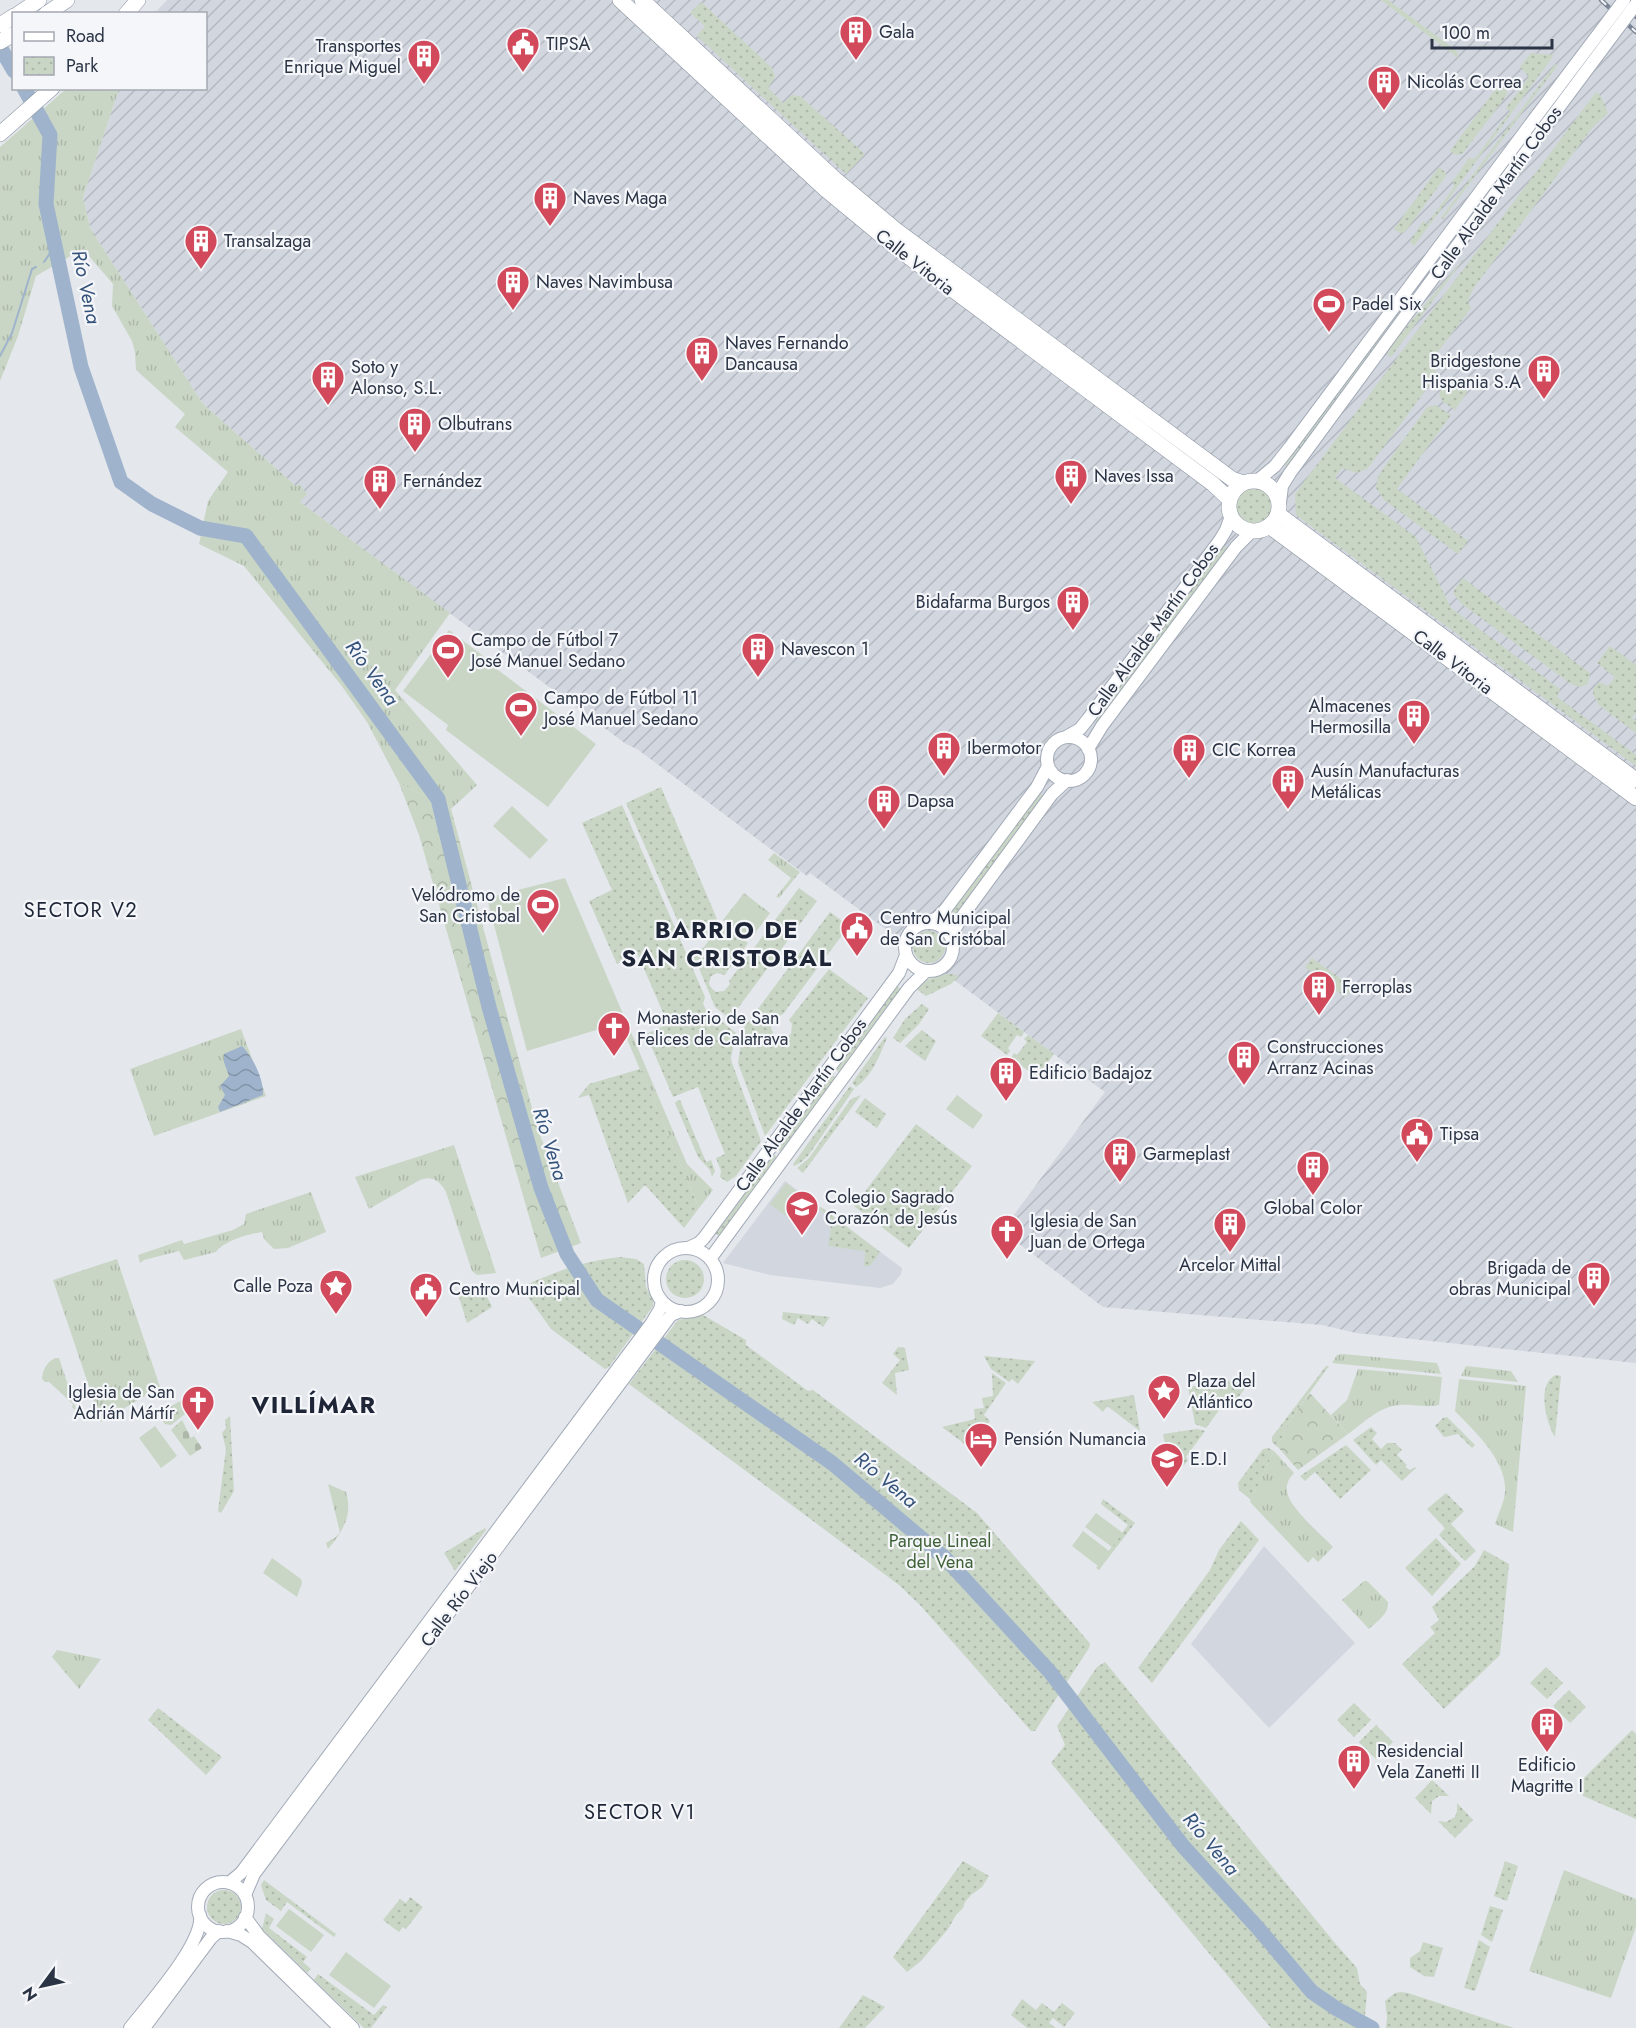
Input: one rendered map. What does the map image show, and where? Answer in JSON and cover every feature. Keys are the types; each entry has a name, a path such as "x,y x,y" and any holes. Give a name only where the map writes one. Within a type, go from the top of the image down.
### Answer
{"highway":[{"path":"21,12 39,0"},
{"path":"128,12 138,0"},
{"name":"Calle Vitoria","path":"620,0 825,189 917,264 1213,484 1230,500"},
{"name":"Calle Vitoria","path":"642,0 821,166 896,230 1232,479 1250,482"},
{"path":"49,12 64,2"},
{"path":"0,134 50,90"},
{"path":"821,166 826,180 825,189 837,189 883,225 896,230"},
{"path":"1250,482 1272,488 1276,514 1252,531 1240,526 1232,516 1229,506 1234,490 1250,482"},
{"name":"Calle Vitoria","path":"1276,514 1636,780"},
{"name":"Calle Vitoria","path":"1276,514 1636,798"}],"main road":[{"name":"Calle Alcalde Martín Cobos","path":"1276,514 1282,486 1290,472 1543,118 1624,0"},
{"name":"Calle Alcalde Martín Cobos","path":"1250,482 1275,466 1543,118 1636,3"},
{"name":"Calle Alcalde Martín Cobos","path":"1066,737 1080,729 1094,711 1220,540 1232,516"},
{"name":"Calle Alcalde Martín Cobos","path":"1088,749 1102,726 1236,547 1252,531"},
{"path":"1066,737 1079,739 1088,749 1090,760 1087,771 1078,778 1067,780 1055,776 1048,765 1047,754 1052,744 1066,737"},
{"path":"926,923 941,926 951,936 953,950 948,962 937,970 926,971 913,965 906,955 909,933 920,924 940,915 1037,788 1048,765"},
{"path":"951,936 961,918 1052,794 1067,780"},
{"name":"Calle Alcalde Martín Cobos","path":"688,1248 704,1238 895,978 906,955"},
{"name":"Calle Alcalde Martín Cobos","path":"710,1259 909,988 926,971"},
{"path":"678,1248 688,1248 696,1249 710,1259 717,1273 715,1292 710,1301 701,1308 681,1311 667,1306 662,1301 654,1284 656,1268 662,1258 678,1248"},
{"name":"Calle Río Viejo","path":"655,1327 662,1301"},
{"name":"Calle Río Viejo","path":"245,1894 255,1874 655,1327 671,1315 681,1311"},
{"name":"Calle Río Viejo","path":"229,1883 242,1873 634,1357"},
{"path":"130,2028 192,1946 199,1931 199,1902 206,1889 215,1884 229,1883 237,1887 245,1894 248,1907 245,1917 237,1927 211,1938 144,2028"},
{"path":"200,1914 206,1925 241,1935 252,1942 340,2028"},
{"path":"245,1917 259,1936 353,2028"}],"shaded area":[{"path":"167,0 1636,0 1636,1363 1356,1333 1322,1325 1103,1307 1002,1231 1105,1092 810,873 807,876 637,749 626,744 300,502 299,484 296,486 203,404 90,228 83,197 119,90 207,90 207,12 156,12"},
{"name":"Colegio Sagrado Corazón de Jesús","path":"785,1181 902,1268 901,1274 893,1284 880,1288 770,1275 723,1263"},
{"path":"1264,1546 1355,1643 1269,1728 1191,1644"}],"green space":[{"path":"1381,0 1388,0 1457,51 1458,58"},
{"path":"701,2 772,68 775,77 768,88 783,103 792,95 800,96 865,154 846,174 697,36 705,26 690,13"},
{"path":"1531,53 1554,55 1414,246 1410,241 1423,221 1427,224 1454,187 1453,181 1469,158 1475,159 1510,111 1506,108 1529,77 1520,67"},
{"path":"1555,64 1557,66 1443,219 1441,218"},
{"path":"1500,83 1506,87 1507,95 1463,153 1456,155 1450,151"},
{"path":"65,90 119,90 83,197 90,228 203,404 296,486 299,484 307,494 300,502 450,613 395,690 477,785 451,809 399,783 367,722 341,685 244,566 199,544 208,501 228,472 175,427 185,414 136,370 132,341 112,306 113,284 83,249 36,276 18,336 0,381 0,147"},
{"path":"1596,92 1601,96 1608,113 1592,128 1473,289 1468,301 1471,308 1431,361 1436,370 1434,379 1368,468 1357,473 1342,468 1335,478 1416,537 1451,608 1560,689 1557,697 1636,755 1636,766 1296,515 1295,494"},
{"path":"1439,167 1446,173 1446,176 1405,232 1400,233 1394,229"},
{"path":"1469,252 1391,357 1388,355 1387,350"},
{"path":"1427,272 1429,275 1288,467 1283,463"},
{"path":"1449,384 1457,385 1468,391 1455,410 1442,401 1439,394 1442,388"},
{"path":"1435,405 1451,415 1397,489 1468,541 1458,554 1384,500 1376,488 1378,476 1427,407"},
{"path":"1254,486 1268,491 1273,505 1268,519 1254,524 1240,519 1235,505 1240,491"},
{"path":"1222,545 1228,549 1099,724 1093,719"},
{"path":"1463,578 1590,673 1588,684 1580,687 1571,684 1463,605 1454,595 1454,590"},
{"name":"Campo de Fútbol 11 José Manuel Sedano","path":"449,630 596,744 548,807 446,730 448,725 403,691"},
{"path":"1610,646 1636,665 1636,713 1632,718 1636,721 1636,733 1599,705 1593,694 1593,689 1599,682 1608,686 1615,677 1597,663"},
{"path":"399,783 451,809 538,1130 581,1243 541,1258 419,835"},
{"path":"661,787 717,919 683,933 626,803"},
{"path":"1039,793 1044,797 957,915 951,911"},
{"path":"622,805 705,997 703,1004 709,1015 716,1017 736,1033 732,1063 761,1141 736,1176 727,1182 720,1177 721,1171 716,1158 725,1154 698,1087 673,1097 646,1034 668,1024 638,955 617,964 589,901 612,890 582,823"},
{"path":"512,806 548,840 530,859 493,826"},
{"path":"774,853 800,872 779,898 776,897 791,878 768,860"},
{"name":"Velódromo de San Cristobal","path":"565,878 626,1021 527,1051 487,898"},
{"path":"799,888 817,901 730,1019 715,1007 701,973 728,970 725,975 717,973 711,976 709,983 716,992 724,991 730,984 729,981"},
{"path":"744,893 770,913 750,940 723,920"},
{"path":"745,897 766,913 751,933 730,917"},
{"path":"830,912 849,926 783,1014 777,1017 771,1026 772,1031 776,1037 783,1039 791,1034 792,1024 789,1020 829,969 868,998 765,1136 738,1063 743,1029"},
{"path":"721,923 748,943 734,963 707,929"},
{"path":"707,929 734,963 728,970 701,973 692,954 704,947 709,940 706,932 703,931"},
{"path":"929,931 941,935 945,947 941,959 929,963 917,959 913,947 917,935"},
{"path":"1312,958 1353,988 1345,997 1305,967"},
{"path":"942,974 959,976 951,984 926,996 915,988 922,982"},
{"path":"896,985 902,990 840,1073 835,1069"},
{"path":"922,1004 929,1009 919,1024 900,1043 893,1038 905,1019"},
{"path":"998,1013 1024,1032 1021,1037 1017,1035 1008,1048 1010,1051 1007,1055 981,1036"},
{"path":"241,1029 266,1096 154,1136 130,1069"},
{"path":"630,1030 687,1164 713,1190 699,1208 624,1032"},
{"path":"922,1030 936,1041 925,1061 905,1046"},
{"path":"1028,1035 1054,1054 1037,1077 1011,1058 1014,1053 1017,1055 1027,1042 1024,1039"},
{"path":"885,1037 887,1038 875,1065 856,1087 852,1083"},
{"path":"640,1069 699,1208 684,1228 645,1185 628,1203 589,1095 578,1098 589,1084"},
{"path":"831,1074 837,1078 781,1152 776,1148"},
{"path":"850,1086 854,1089 808,1156 794,1166 793,1164"},
{"path":"861,1095 803,1173 797,1168 809,1158 851,1099"},
{"path":"957,1095 983,1115 973,1129 946,1109"},
{"path":"865,1098 886,1114 877,1128 855,1112"},
{"path":"680,1100 706,1162 711,1160 715,1171 712,1177 710,1170 698,1157 675,1103"},
{"path":"916,1124 972,1166 909,1248 854,1206"},
{"path":"454,1145 496,1273 477,1275 472,1271 446,1192 438,1182 428,1178 420,1180 369,1209 355,1177"},
{"path":"772,1153 777,1157 719,1236 713,1232"},
{"path":"786,1183 816,1206 801,1227 770,1204"},
{"path":"311,1192 326,1232 288,1248 274,1249 264,1239 262,1232 230,1241 216,1252 184,1260 179,1251 140,1263 138,1255 182,1240 184,1244 233,1230 244,1224 246,1214"},
{"path":"821,1207 880,1252 870,1266 864,1266 865,1251 828,1246 831,1225 828,1217 819,1209"},
{"path":"620,1257 636,1259 644,1264 646,1287 653,1300 653,1306 609,1367 605,1369 551,1329 526,1294 528,1284 550,1275 584,1263"},
{"path":"117,1259 160,1387 101,1422 53,1280"},
{"path":"685,1260 698,1266 704,1279 698,1292 685,1298 672,1292 666,1279 672,1266"},
{"path":"484,1290 492,1307 467,1323 458,1294"},
{"path":"783,1312 830,1317 823,1327 812,1319 808,1324 798,1318 794,1325 782,1319"},
{"name":"Parque Lineal del Vena","path":"703,1315 746,1340 746,1345 808,1391 813,1390 977,1513 1087,1640 1090,1644 1089,1648 1035,1731 1031,1731 920,1605 899,1585 629,1384 678,1320"},
{"path":"898,1347 905,1348 909,1370 895,1373 897,1395 882,1383 900,1360 893,1354"},
{"path":"1337,1355 1437,1363 1441,1374 1332,1363"},
{"path":"984,1356 1035,1361 1018,1384 1012,1379 1009,1382 991,1369"},
{"path":"55,1358 59,1358 77,1412 72,1407 73,1404 49,1382 42,1379 46,1367"},
{"path":"1326,1366 1329,1366 1290,1420 1277,1447 1272,1442 1272,1437"},
{"path":"1466,1366 1511,1371 1518,1382 1461,1376"},
{"path":"1358,1369 1442,1377 1439,1405 1401,1405 1386,1408 1348,1434 1331,1415 1347,1400"},
{"path":"992,1373 1006,1383 984,1415 990,1421 970,1448 942,1427 975,1419 974,1409 984,1408 982,1398 993,1396"},
{"path":"1556,1375 1561,1376 1555,1437 1546,1414 1545,1395 1546,1386"},
{"path":"1459,1379 1526,1386 1513,1532 1495,1524 1505,1493 1504,1481 1496,1458 1455,1411"},
{"path":"1235,1380 1250,1381 1235,1402 1228,1398 1206,1428 1195,1424 1188,1387"},
{"path":"1310,1393 1348,1434 1298,1470 1277,1446 1290,1420"},
{"path":"191,1395 196,1401 194,1407 171,1425 165,1424 157,1414"},
{"path":"1134,1395 1140,1431 1107,1406 1103,1412 1092,1402"},
{"path":"230,1416 234,1491 221,1513 218,1511 226,1449 222,1433 226,1428 225,1420"},
{"path":"1447,1417 1475,1445 1472,1448 1458,1434 1444,1437 1435,1426"},
{"path":"182,1420 191,1438 194,1436 202,1448 190,1456 171,1430"},
{"path":"155,1426 177,1456 161,1468 139,1438"},
{"path":"1371,1427 1377,1433 1372,1439 1381,1449 1387,1443 1395,1443 1402,1450 1397,1455 1407,1465 1405,1467 1410,1470 1416,1468 1402,1481 1381,1460 1376,1465 1353,1440"},
{"path":"1197,1429 1205,1431 1186,1457 1188,1460 1181,1469 1167,1458 1163,1434"},
{"path":"1346,1445 1371,1470 1340,1499 1315,1472 1305,1481 1300,1476"},
{"path":"1268,1448 1274,1451 1251,1500 1239,1490 1238,1483 1263,1449"},
{"path":"1274,1451 1294,1473 1288,1481 1287,1488 1293,1505 1333,1547 1318,1562 1313,1557 1308,1563 1250,1502"},
{"path":"328,1484 346,1492 348,1508 345,1523 338,1536 328,1549 326,1543 340,1532"},
{"path":"1446,1493 1464,1511 1451,1524 1476,1551 1465,1561 1439,1535 1445,1528 1427,1509"},
{"path":"1103,1499 1135,1523 1099,1570 1096,1568 1128,1525 1101,1504"},
{"path":"1096,1513 1123,1533 1112,1547 1085,1527"},
{"path":"1241,1521 1259,1540 1152,1683 1138,1668 1210,1570 1219,1550"},
{"path":"485,1528 486,1530 455,1571 444,1553"},
{"path":"1083,1531 1109,1551 1098,1566 1072,1546"},
{"path":"1436,1538 1461,1564 1432,1596 1405,1568"},
{"path":"1484,1550 1509,1564 1500,1655 1444,1709 1402,1664 1435,1633 1430,1627 1439,1620 1432,1607 1475,1566"},
{"path":"272,1558 301,1579 302,1583 297,1597 263,1573"},
{"path":"1364,1581 1367,1581 1388,1602 1385,1614 1369,1629 1342,1600"},
{"path":"57,1650 101,1659 79,1689 52,1657"},
{"path":"1105,1662 1357,1968 1360,1984 1367,1992 1364,2028 1271,2028 1051,1763 1065,1745 1057,1726 1097,1667"},
{"path":"1546,1667 1563,1683 1547,1699 1530,1683"},
{"path":"1569,1690 1586,1707 1570,1723 1553,1706"},
{"path":"1354,1703 1371,1720 1354,1737 1337,1720"},
{"path":"158,1708 222,1757 206,1775 148,1720"},
{"path":"1376,1725 1393,1742 1376,1759 1359,1742"},
{"path":"1632,1730 1636,1734 1636,1819 1583,1796 1581,1781"},
{"path":"1432,1780 1449,1796 1439,1796 1432,1801 1431,1814 1415,1798"},
{"path":"1457,1803 1473,1820 1455,1838 1438,1821 1446,1822 1455,1817"},
{"path":"963,1861 989,1876 982,1887 965,1902 948,1929 921,1961 907,1972 893,1957"},
{"path":"1505,1861 1518,1866 1507,1901 1494,1896"},
{"path":"1564,1870 1636,1899 1636,1927 1611,1998 1529,1971"},
{"path":"264,1880 336,1934 334,1937 287,1902 281,1911 266,1900 261,1885"},
{"path":"224,1890 236,1895 241,1907 236,1919 224,1924 212,1919 207,1907 212,1895"},
{"path":"410,1897 423,1907 406,1929 403,1927 399,1932 383,1920 400,1899 406,1903"},
{"path":"1490,1906 1503,1910 1492,1942 1481,1935"},
{"path":"289,1909 324,1935 311,1952 276,1926"},
{"path":"266,1913 274,1919 269,1928 307,1957 303,1962 311,1969 307,1973 262,1929"},
{"path":"1479,1940 1490,1947 1475,1991 1464,1988"},
{"path":"1423,1942 1443,1948 1434,1977 1424,1976 1410,1967 1410,1958 1420,1951"},
{"path":"346,1952 391,1986 374,2008 329,1975"},
{"path":"318,1974 374,2015 383,2005 387,2007 371,2028 364,2028 314,1980"},
{"path":"1401,1992 1514,2028 1386,2028 1385,2001 1395,1993"},
{"path":"863,1995 885,2007 865,2028 839,2028"},
{"path":"1022,1999 1036,2010 1042,2003 1054,2012 1062,2003 1075,2013 1064,2027 1053,2018 1049,2023 1056,2028 1027,2028 1011,2015"}],"water":[{"path":"242,1046 257,1069 263,1095 220,1112 218,1107 225,1095 220,1086 229,1076 224,1054"}],"waterway":[{"name":"Río Vena","path":"0,47 12,68"},
{"name":"Río Vena","path":"25,90 50,135 46,204 81,367 121,482 152,504 200,528 246,536 438,799 489,1007 541,1188 567,1254 597,1300 832,1463 945,1558 1050,1672 1183,1846 1257,1927 1312,1992 1372,2028"},
{"path":"44,262 55,246"},
{"path":"0,356 12,333 32,269 36,267"}],"railway":[{"path":"1601,0 1636,32"},
{"path":"1619,0 1636,17"}],"place":[{"name":"Gala","path":"856,61"},
{"name":"TIPSA","path":"523,73"},
{"name":"Transportes Enrique Miguel","path":"424,85"},
{"name":"Nicolás Correa","path":"1384,111"},
{"name":"Naves Maga","path":"550,227"},
{"name":"Transalzaga","path":"201,270"},
{"name":"Naves Navimbusa","path":"513,311"},
{"name":"Padel Six","path":"1329,333"},
{"name":"Naves Fernando Dancausa","path":"702,382"},
{"name":"Bridgestone Hispania S.A","path":"1544,400"},
{"name":"Soto y Alonso, S.L.","path":"328,406"},
{"name":"Olbutrans","path":"415,453"},
{"name":"Naves Issa","path":"1071,505"},
{"name":"Fernández","path":"380,510"},
{"name":"Bidafarma Burgos","path":"1073,631"},
{"name":"Navescon 1","path":"758,678"},
{"name":"Campo de Fútbol 7 José Manuel Sedano","path":"448,679"},
{"name":"Campo de Fútbol 11 José Manuel Sedano","path":"521,737"},
{"name":"Almacenes Hermosilla","path":"1414,745"},
{"name":"Ibermotor","path":"944,777"},
{"name":"CIC Korrea","path":"1189,779"},
{"name":"Ausín Manufacturas Metálicas","path":"1288,810"},
{"name":"Dapsa","path":"884,830"},
{"name":"Velódromo de San Cristobal","path":"543,934"},
{"name":"Centro Municipal de San Cristóbal","path":"857,957"},
{"name":"Ferroplas","path":"1319,1016"},
{"name":"Monasterio de San Felices de Calatrava","path":"614,1057"},
{"name":"Construcciones Arranz Acinas","path":"1244,1086"},
{"name":"Edificio Badajoz","path":"1006,1102"},
{"name":"Tipsa","path":"1417,1163"},
{"name":"Garmeplast","path":"1120,1183"},
{"name":"Global Color","path":"1313,1196"},
{"name":"Colegio Sagrado Corazón de Jesús","path":"802,1236"},
{"name":"Arcelor Mittal","path":"1230,1253"},
{"name":"Iglesia de San Juan de Ortega","path":"1007,1260"},
{"name":"Brigada de obras Municipal","path":"1594,1307"},
{"name":"Calle Poza","path":"336,1315"},
{"name":"Centro Municipal","path":"426,1318"},
{"name":"Plaza del Atlántico","path":"1164,1420"},
{"name":"Iglesia de San Adrián Mártír","path":"198,1431"},
{"name":"Pensión Numancia","path":"981,1468"},
{"name":"E.D.I","path":"1167,1488"},
{"name":"Edificio Magritte I","path":"1547,1753"},
{"name":"Residencial Vela Zanetti II","path":"1354,1790"}],"district":[{"name":"SECTOR V2","path":"81,910"},
{"name":"BARRIO DE SAN CRISTOBAL","path":"727,943"},
{"name":"VILLÍMAR","path":"314,1404"},
{"name":"SECTOR V1","path":"640,1812"}]}
